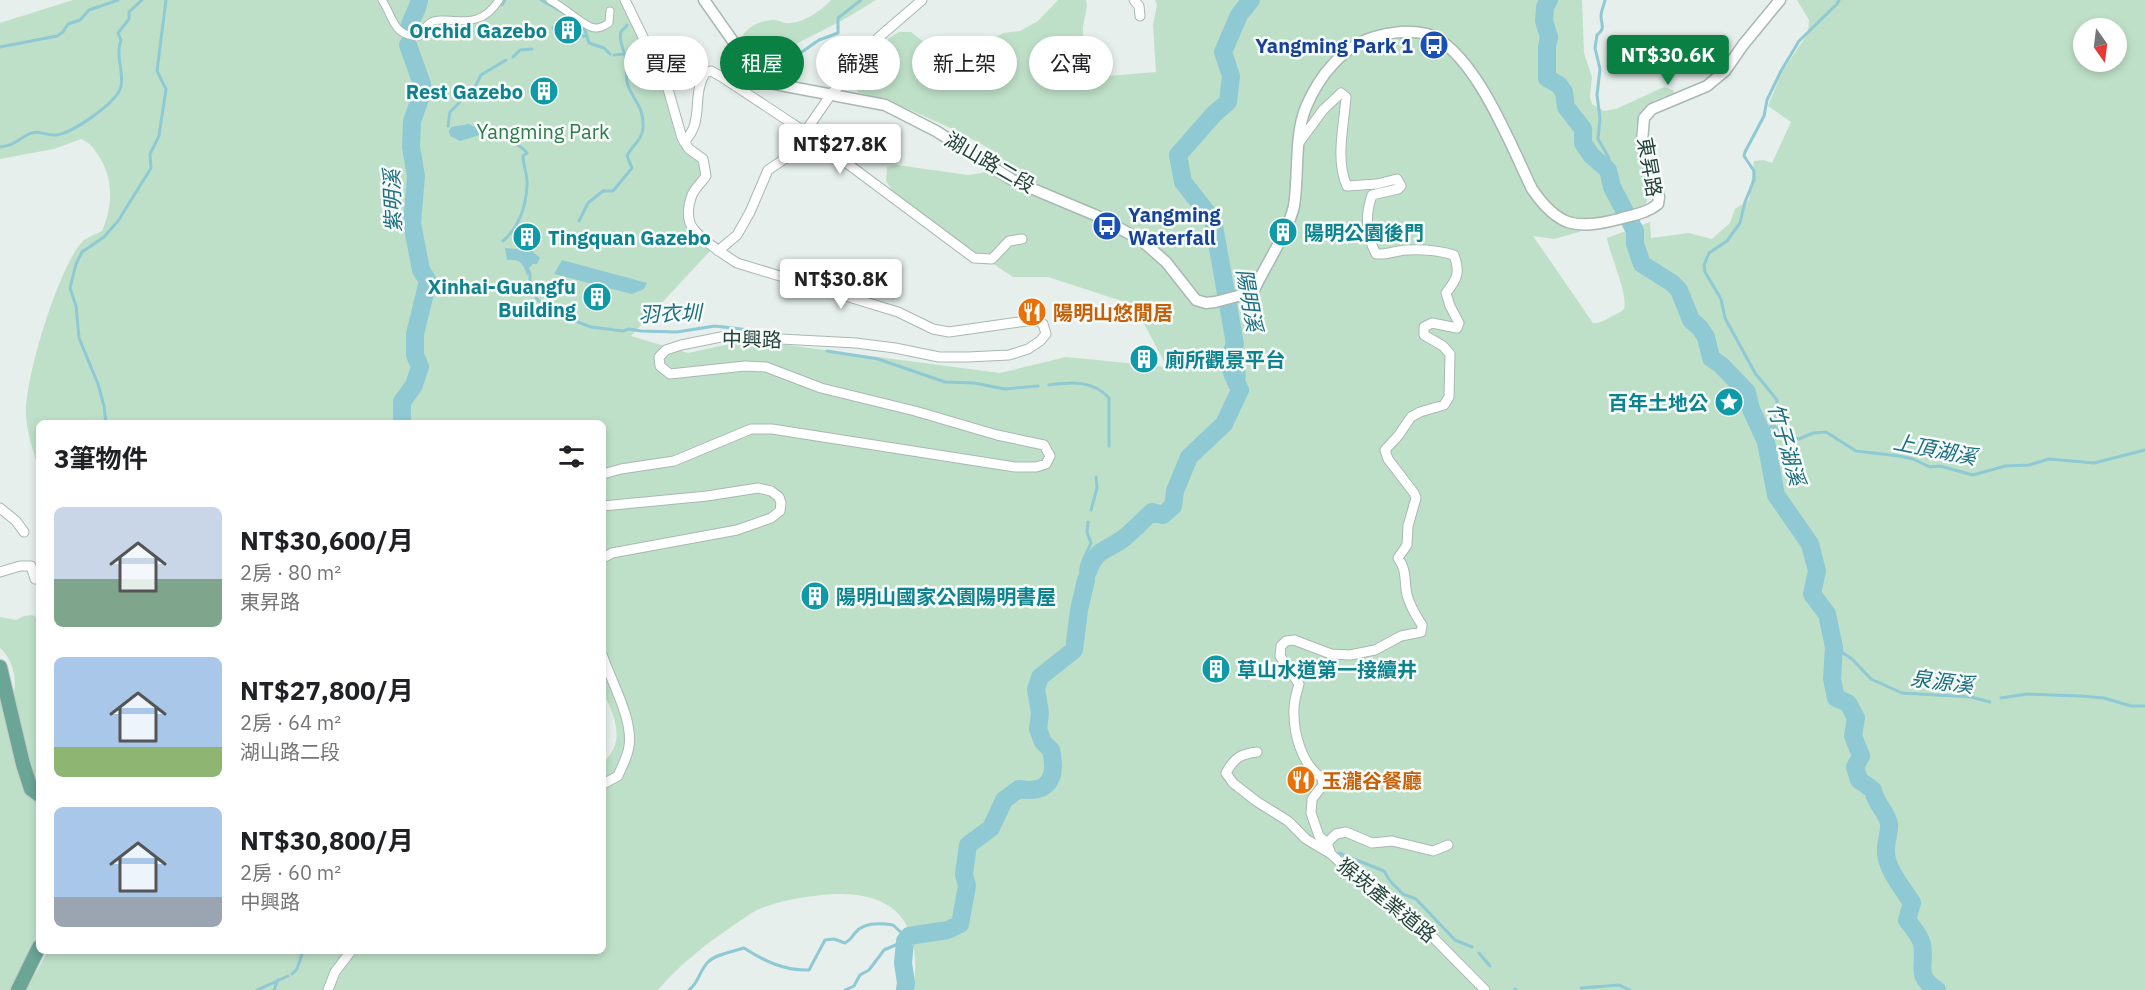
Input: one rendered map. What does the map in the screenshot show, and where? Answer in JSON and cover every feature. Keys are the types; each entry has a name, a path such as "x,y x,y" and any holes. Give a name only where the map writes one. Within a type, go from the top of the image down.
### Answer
{"main road":[{"path":"0,667 23,764 31,789 36,793"},
{"path":"18,990 36,953"}],"street":[{"path":"382,0 400,33 419,36 429,23 437,19 474,20 483,17 489,14 499,0"},
{"path":"550,0 564,7 591,27 601,28 609,22 610,11"},
{"name":"中興路","path":"606,473 674,461 751,429 772,429 1015,467 1036,467 1046,464 1050,456 1044,445 822,388 765,367 746,366 670,374 660,366 659,357 666,350 726,336 856,343 939,357 968,357 1010,355 1029,349 1046,334 1043,324 1038,321 949,332 933,329 897,312 737,263 718,252 690,225 688,212 693,192 706,176 703,159 684,142 659,70 625,0"},
{"name":"湖山路二段","path":"704,0 756,74 770,83 832,93 885,105 936,131 1014,181 1095,215 1141,240 1166,262 1196,300 1206,303 1253,292 1284,232 1293,206 1298,144"},
{"path":"718,252 737,235 750,212 768,170 795,152 802,143 805,132 832,93 860,64 878,38 922,0"},
{"path":"1134,0 1139,6 1140,16"},
{"name":"東昇路","path":"1298,144 1306,107 1332,65 1353,45 1365,39 1398,32 1426,34 1453,49 1477,80 1532,189 1542,204 1569,223 1591,226 1644,213 1658,204 1659,197 1642,141 1644,118 1652,109 1707,86 1725,71 1780,0"},
{"path":"684,142 691,135 697,120 699,84 705,73 711,71 805,132 974,258 992,259 1009,241 1022,239"},
{"name":"猴崁產業道路","path":"1298,144 1323,110 1341,93 1346,97 1341,164 1347,186 1377,184 1396,179 1401,186 1398,189 1372,195 1366,212 1372,245 1376,254 1384,255 1404,250 1439,250 1454,255 1459,269 1455,283 1446,293 1459,323 1457,328 1432,323 1424,327 1423,332 1450,354 1449,397 1443,405 1411,417 1385,450 1388,459 1416,498 1408,526 1407,545 1398,558 1405,568 1407,595 1414,614 1422,625 1421,632 1401,636 1375,650 1350,655 1332,654 1294,640 1286,641 1281,646 1280,656 1299,684 1294,707 1301,750 1313,772 1322,778 1323,784 1312,800 1311,813 1318,836 1327,843 1331,854 1370,890 1404,908 1485,990"},
{"path":"606,506 707,496 758,488 771,491 779,497 781,503 780,511 771,518 737,530 612,553 606,556"},
{"path":"0,508 24,532"},
{"path":"0,572 20,566 31,566 35,579"},
{"path":"606,665 627,716 630,730 630,744 618,776 606,782"},
{"path":"1257,752 1243,754 1233,760 1226,773 1233,783 1288,821 1306,839 1331,854"},
{"path":"1327,843 1336,834 1346,832 1372,843 1392,841 1433,851 1448,845"},
{"path":"328,990 329,982 349,954"}],"green space":[{"name":"Yangming Park","path":"73,0 619,0 637,36 624,36 624,90 664,90 677,141 684,150 698,160 703,169 685,217 711,250 631,336 688,353 748,340 1000,373 1066,357 1167,367 1134,305 1048,277 1013,277 893,192 886,181 887,167 897,165 968,175 982,173 996,164 997,158 995,152 962,134 894,104 858,92 857,90 900,90 900,36 892,36 899,32 911,32 916,36 912,36 912,90 1017,90 1017,36 998,36 1020,31 1038,21 1058,0 1086,0 1083,36 1029,36 1029,90 1113,90 1113,76 1156,72 1153,25 1157,5 1155,0 1582,0 1584,53 1592,77 1590,97 1592,104 1604,111 1616,109 1664,87 1673,90 1674,93 1652,102 1641,114 1636,128 1648,183 1648,195 1644,206 1594,224 1579,232 1554,239 1533,236 1593,323 1602,322 1620,312 1625,305 1607,238 1650,222 1651,238 1689,233 1712,239 1730,223 1735,209 1749,200 1754,161 1764,160 1772,163 1791,122 1768,106 1782,72 1808,33 1809,20 1797,0 2145,0 2145,990 913,990 915,964 913,942 906,925 895,911 881,902 862,896 840,894 793,899 757,910 694,955 658,990 26,990 46,954 606,954 606,759 614,748 617,732 614,716 606,700 606,420 36,420 36,460 29,437 26,416 27,399 44,326 53,299 73,256 84,240 102,231 110,202 107,173 93,147 81,139 54,149 0,159 0,23"},
{"path":"831,0 876,0 804,40 804,36 743,36 752,27 763,22 774,20 785,23 798,22 822,9"},
{"path":"32,615 36,617 36,938 11,990 0,990 0,694 14,693 15,681 13,669 0,648 0,617 16,620"}],"water":[{"path":"469,124 483,131 483,134 460,141 450,136 451,127"},
{"path":"524,244 540,258 537,264 529,268 531,273 527,275 520,263 507,260 505,248 516,249"},
{"path":"562,260 647,283 644,289 632,294 554,274"}],"waterway":[{"path":"0,47 57,36 68,24 80,20 89,10 118,0"},
{"path":"0,147 13,144 33,133 52,135 64,133 94,116 112,100 118,93 122,80 119,51 121,40 118,33 129,19 129,12 142,0"},
{"path":"106,420 98,384 79,338 76,306 70,288 76,264 82,252 104,237 118,221 151,168 150,154 159,136 166,89 157,71 166,0"},
{"name":"紫明溪","path":"409,28 419,0"},
{"path":"502,5 505,0"},
{"path":"541,0 566,14"},
{"path":"804,50 819,40 838,33 838,18 861,0"},
{"name":"陽明溪","path":"1088,572 1098,554 1124,538 1152,512 1163,515 1173,506 1175,491 1189,457 1224,424 1240,390 1230,367 1235,344 1213,220 1183,182 1178,155 1214,114 1228,102 1231,76 1223,52 1239,15 1251,0"},
{"name":"竹子湖溪","path":"1549,0 1545,7 1544,21 1549,37 1547,78 1559,85 1564,92 1566,107 1583,129 1583,143 1591,155 1608,170 1612,187 1635,231 1635,244 1642,264 1679,290 1691,320 1706,337 1711,358 1747,392 1751,409 1766,442 1776,495 1810,544 1817,571 1812,594 1827,614 1834,647 1832,679 1836,698 1848,703 1856,718 1853,736 1861,756 1855,767 1859,780 1873,790 1888,820 1887,859 1892,872 1912,903 1907,920 1918,934 1922,944 1923,975 1937,990"},
{"path":"1605,0 1601,14 1602,28 1597,35 1595,48 1600,69 1597,95 1600,118 1598,139 1609,158 1608,170"},
{"path":"1766,442 1774,431 1777,400 1755,373 1725,318 1721,299 1705,272 1704,265 1709,253 1727,241 1740,223 1754,180 1754,171 1744,156 1745,152 1764,116 1767,100 1781,71 1799,41 1839,0"},
{"path":"553,28 568,16 570,17"},
{"path":"580,25 584,27 589,43 604,48 610,54"},
{"path":"579,221 588,203 603,191 613,191 632,168 627,156 639,140 643,128 639,106 626,78 626,60 620,39 621,32 627,25"},
{"path":"577,36 587,36"},
{"name":"紫明溪","path":"402,420 402,402 414,385 420,367 415,355 415,334 428,281 421,270 412,223 416,176 411,147 412,121 421,96 422,84 408,45"},
{"path":"513,57 520,50 532,49"},
{"path":"614,55 623,54"},
{"path":"448,126 450,112 459,103 461,95 474,89 481,75 506,60"},
{"path":"482,132 495,136 503,135 527,153 523,156 527,181 523,208 517,223 503,241"},
{"name":"羽衣圳","path":"528,272 530,287 545,307 591,327 623,331 629,329 677,332 715,326 765,332"},
{"path":"1235,344 1242,351 1244,375 1240,390"},
{"name":"羽衣圳","path":"827,351 878,359 945,382 974,383 1005,389 1038,386"},
{"name":"羽衣圳","path":"1049,385 1065,383 1089,385 1109,398 1109,446"},
{"name":"上頂湖溪","path":"1761,430 1773,426 1799,439 1813,433 1826,432 1856,451 1899,456 1913,459 1930,467 1940,466 1973,475 2005,466 2029,465 2049,459 2094,463 2145,450"},
{"name":"羽衣圳","path":"1091,510 1097,488 1096,477"},
{"name":"羽衣圳","path":"1086,588 1081,569 1091,543 1087,532 1088,522"},
{"name":"陽明溪","path":"905,990 903,963 905,941 909,936 948,930 960,924 967,886 964,874 968,845 991,828 1004,800 1019,789 1038,789 1049,782 1052,776 1051,750 1043,742 1038,729 1040,713 1036,689 1040,677 1074,650 1079,610 1086,580"},
{"name":"泉源溪","path":"1834,647 1852,659 1871,679 1902,693 1971,697 1990,702"},
{"name":"泉源溪","path":"2001,698 2027,694 2081,696 2104,698 2131,706 2145,706"},
{"path":"1339,853 1384,871 1403,894 1416,899 1455,940 1472,947"},
{"path":"689,990 711,959 744,948 775,964 792,969 809,970 825,940 834,939 845,943 858,929 867,925 893,925 907,938"},
{"path":"845,990 854,986 860,975 869,970 884,950 905,941"},
{"path":"1479,953 1490,966"},
{"name":"紫明溪","path":"292,974 297,969 302,954"},
{"name":"紫明溪","path":"257,990 288,976"},
{"name":"紫明溪","path":"274,990 278,980"},
{"path":"1581,988 1619,985 1630,990"}],"place":[{"name":"Orchid Gazebo","path":"568,30"},
{"name":"Yangming Park 1","path":"1434,45"},
{"name":"Rest Gazebo","path":"544,91"},
{"name":"Yangming Waterfall","path":"1107,226"},
{"name":"陽明公園後門","path":"1283,232"},
{"name":"Tingquan Gazebo","path":"527,237"},
{"name":"Xinhai-Guangfu Building","path":"597,297"},
{"name":"陽明山悠閒居","path":"1032,312"},
{"name":"廁所觀景平台","path":"1144,359"},
{"name":"百年土地公","path":"1729,402"},
{"name":"陽明山國家公園陽明書屋","path":"815,596"},
{"name":"草山水道第一接續井","path":"1216,669"},
{"name":"玉瀧谷餐廳","path":"1301,780"}]}
